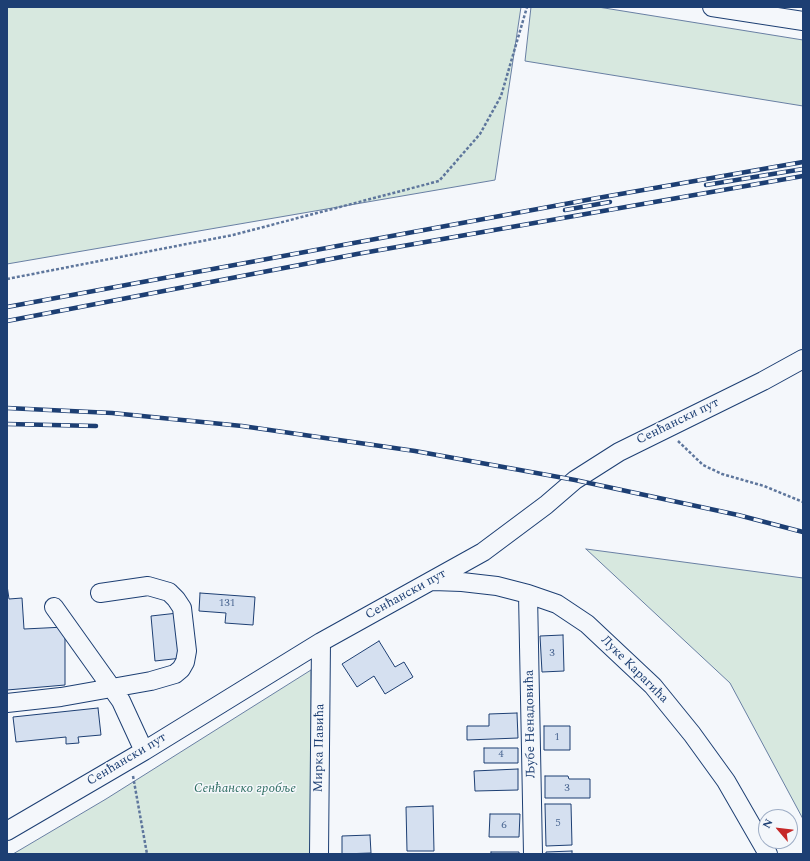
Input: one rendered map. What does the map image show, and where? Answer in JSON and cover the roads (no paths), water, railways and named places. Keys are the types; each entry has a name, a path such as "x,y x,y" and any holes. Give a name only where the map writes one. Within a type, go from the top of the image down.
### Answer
{"street":[{"path":"712,7 803,21"},
{"name":"Сенћански пут","path":"7,831 137,755 321,642 483,552 546,505 575,480 618,452 665,427 763,381 803,359"},
{"name":"Луке Карагића","path":"432,581 490,585 528,594 557,604 587,624 653,686 692,734 726,781 768,854"},
{"path":"7,703 61,697 151,681 175,674 181,669 186,662 187,651 182,608 169,592 158,587 148,586 100,593"},
{"name":"Љубе Ненадовића","path":"528,594 533,854"},
{"path":"54,607 121,701 137,755"},
{"name":"Мирка Павића","path":"319,854 321,642"}],"railway":[{"path":"7,307 592,199 803,162"},
{"path":"706,185 803,169"},
{"path":"7,321 357,254 803,176"},
{"path":"565,210 610,202"},
{"path":"7,408 112,413 242,426 415,451 575,480 738,515 803,532"},
{"path":"7,424 96,426"}],"park label":[{"name":"Сенћанско гробље","path":"245,789"}]}
